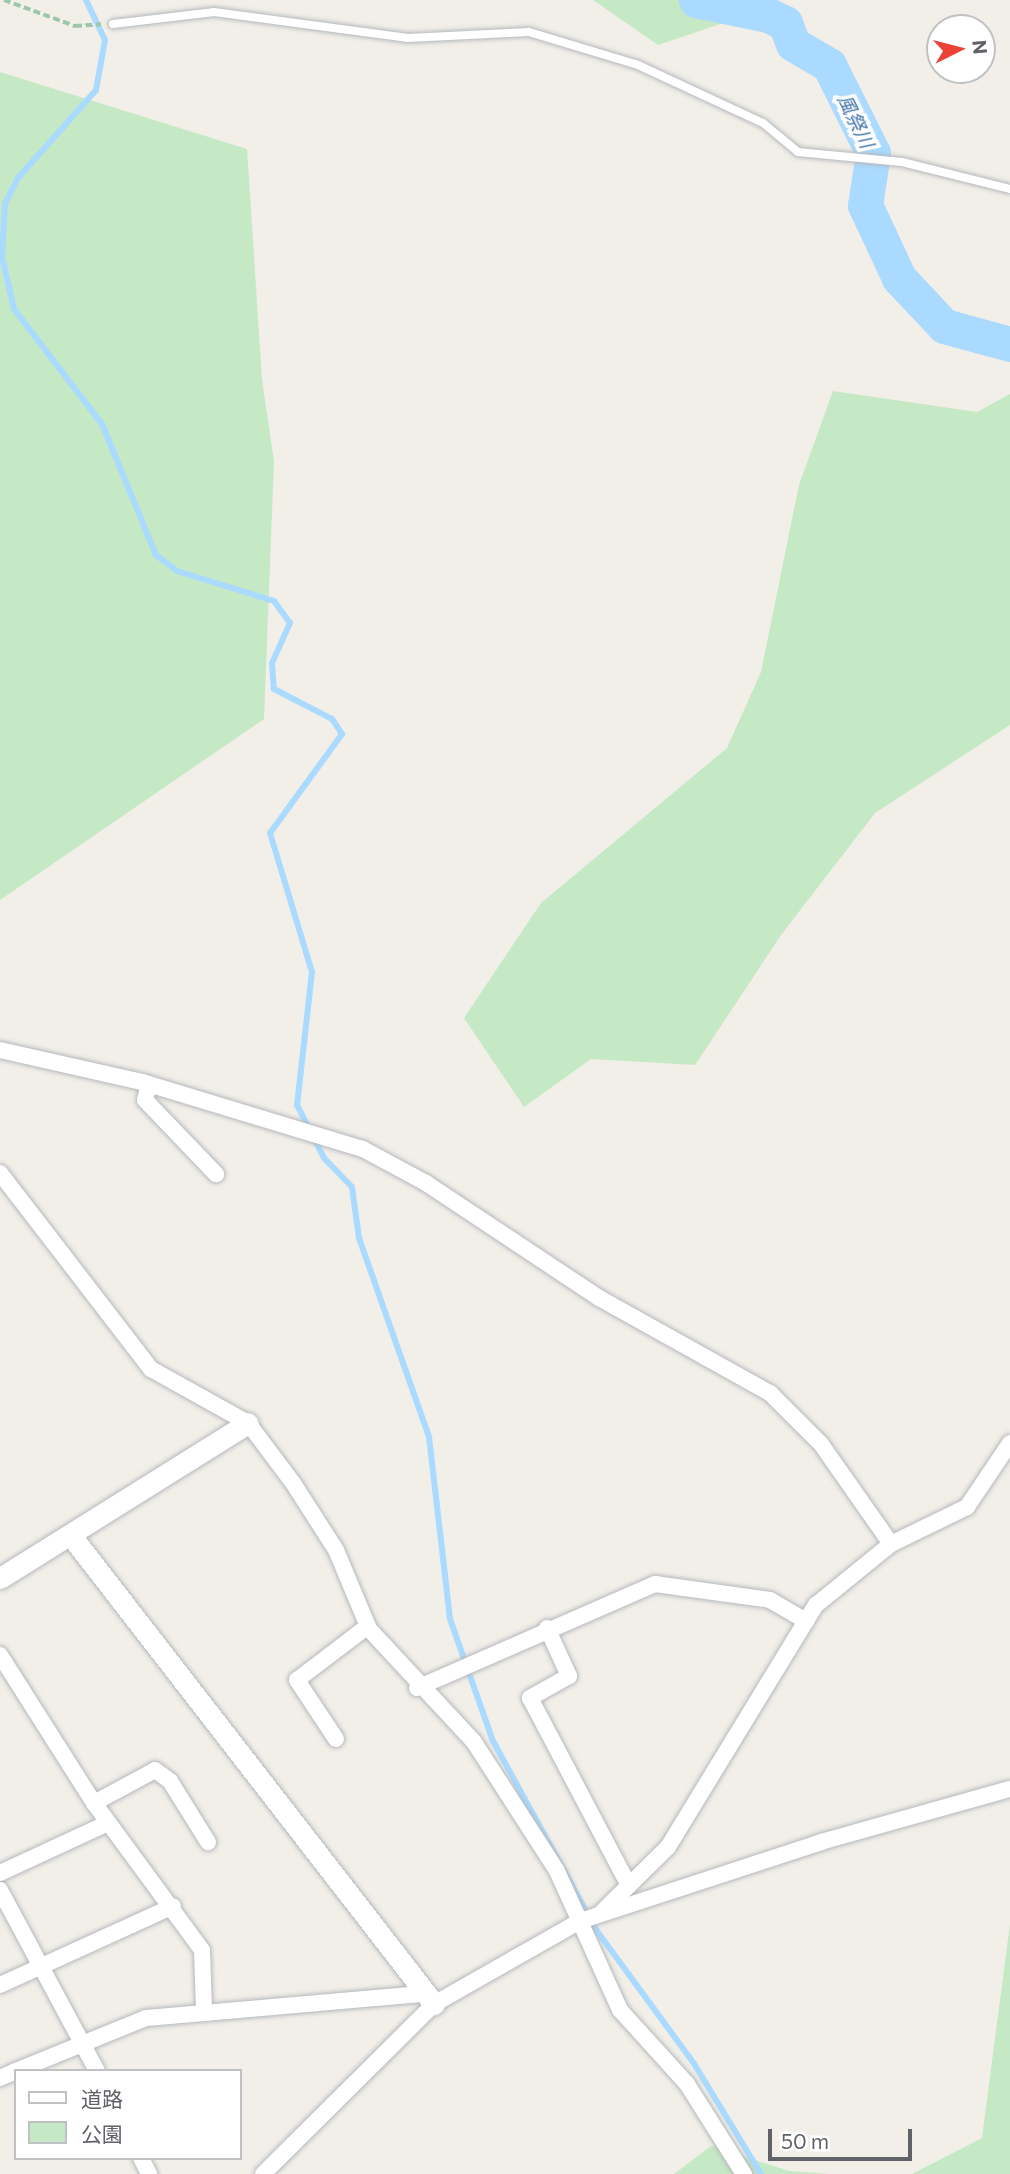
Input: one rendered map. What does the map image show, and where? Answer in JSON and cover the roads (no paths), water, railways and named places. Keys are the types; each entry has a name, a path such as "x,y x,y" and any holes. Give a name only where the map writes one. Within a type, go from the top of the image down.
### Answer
{"street":[{"path":"0,1050 149,1084 363,1149 477,1215 598,1298 770,1393 821,1444 891,1544"},
{"path":"149,1084 145,1100 216,1174"},
{"path":"0,1174 151,1370 248,1423 336,1550 368,1626 417,1688 474,1742 556,1871 620,2010 687,2084 744,2174"},
{"path":"0,1578 72,1537 248,1423"},
{"path":"599,1915 668,1847 806,1621 858,1566 891,1544 967,1507 1010,1443"},
{"path":"72,1537 233,1737 428,1999"},
{"path":"417,1688 655,1584 770,1600 806,1621"},
{"path":"336,1739 298,1680 368,1626"},
{"path":"547,1629 569,1676 530,1698 629,1886"},
{"path":"0,1655 94,1803 173,1906 202,1950 204,2011"},
{"path":"94,1803 155,1770 165,1775 208,1842"},
{"path":"263,2174 428,1999 580,1921 821,1842 1010,1789"},
{"path":"0,1873 108,1823"},
{"path":"0,1890 96,2069"},
{"path":"0,1985 173,1906"},
{"path":"20,2069 82,2041 146,2018 204,2011 428,1999"}],"lane":[{"path":"113,24 214,12 408,38 529,32 638,65 763,122 798,152 902,162 1010,189"}],"waterway":[{"path":"86,0 105,40 96,90 18,178 5,204 2,257 14,309 102,424 156,555 177,571 274,601 290,623 272,663 274,689 332,719 342,734 270,833 312,972 297,1105 324,1158 352,1187 359,1238 429,1437 450,1619 493,1741 597,1931 693,2062 761,2174"},
{"name":"風祭川","path":"696,0 768,15 785,23 793,44 829,65 873,153 865,205 899,278 944,326 1010,344"}]}
